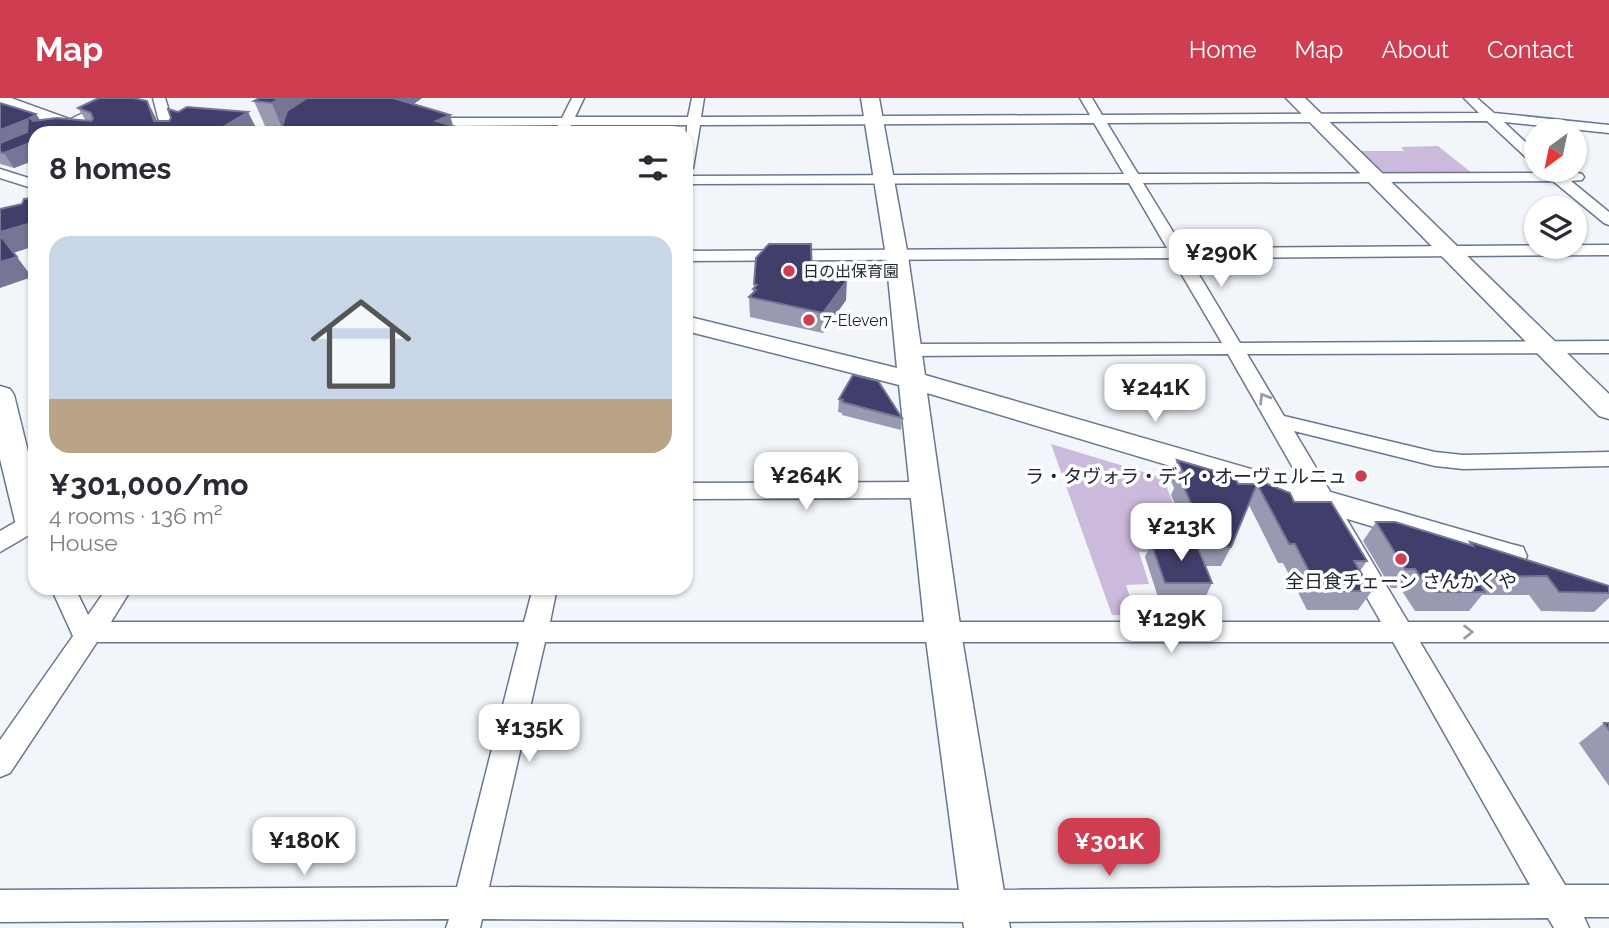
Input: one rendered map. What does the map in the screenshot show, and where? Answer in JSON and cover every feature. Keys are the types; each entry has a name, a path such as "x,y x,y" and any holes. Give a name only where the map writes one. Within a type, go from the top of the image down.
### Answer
{"street":[{"path":"67,125 124,98"},
{"path":"159,98 167,126"},
{"path":"564,126 578,98"},
{"path":"692,126 698,98"},
{"path":"1086,98 1324,499 1564,915"},
{"path":"1295,98 1609,410"},
{"path":"1470,98 1524,148"},
{"path":"1486,98 1524,130"},
{"path":"6,100 70,126"},
{"path":"582,126 871,108 1098,119 1491,117 1609,129"},
{"path":"871,108 897,256 943,632 986,917"},
{"path":"450,122 541,126"},
{"path":"0,173 28,183"},
{"path":"693,180 1378,179 1524,174"},
{"path":"1571,182 1609,220"},
{"path":"1577,182 1609,202"},
{"path":"693,256 1609,250"},
{"path":"693,324 910,365 1535,564"},
{"path":"910,365 1234,349 1609,347"},
{"path":"0,399 28,500"},
{"path":"1278,421 1434,459 1463,462 1609,458"},
{"path":"693,491 925,490"},
{"path":"0,543 28,526"},
{"path":"66,595 82,629 90,632 1609,632"},
{"path":"0,764 115,595"},
{"path":"466,915 543,595"},
{"path":"0,906 466,915 986,917 1564,915 1609,901"}],"shaded area":[{"path":"1438,146 1472,173 1382,174 1359,151 1404,151 1401,147"},
{"path":"1051,444 1163,478 1193,553 1139,552 1149,584 1126,585 1136,615 1112,615"}],"building":[{"path":"99,98 133,98 147,101 154,121 169,121 171,118 168,109 178,112 187,107 248,112 225,126 28,126 28,144 4,153 0,152 0,143 27,132 28,119 0,130 0,103 36,114 30,118 33,121 57,118 93,119 91,113 78,108"},
{"path":"259,98 279,98 272,103 254,101"},
{"path":"307,98 393,98 450,115 436,121 453,126 282,126 287,111"},
{"path":"24,199 28,199 28,224 0,232 0,209 22,204"},
{"path":"0,235 17,257 0,262"},
{"path":"769,244 811,244 812,280 847,280 823,313 749,297 757,285 754,284 756,258"},
{"path":"853,375 878,381 902,418 842,402 843,400 839,399"},
{"path":"1177,460 1235,477 1238,484 1257,484 1231,547 1210,547 1179,476 1185,476"},
{"path":"1255,479 1290,493 1294,502 1331,502 1367,561 1354,561 1372,591 1319,591 1295,544 1289,544"},
{"path":"1376,522 1395,522 1473,546 1470,542 1609,586 1609,593 1559,592 1547,576 1475,577 1485,592 1431,592 1415,569 1405,569"},
{"path":"1151,543 1196,543 1212,583 1165,583"}],"place":[{"name":"日の出保育園","path":"789,271"},
{"name":"7-Eleven","path":"809,320"},
{"name":"ラ・タヴォラ・ディ・オーヴェルニュ","path":"1361,476"},
{"name":"全日食チェーン さんかくや","path":"1401,559"}]}
